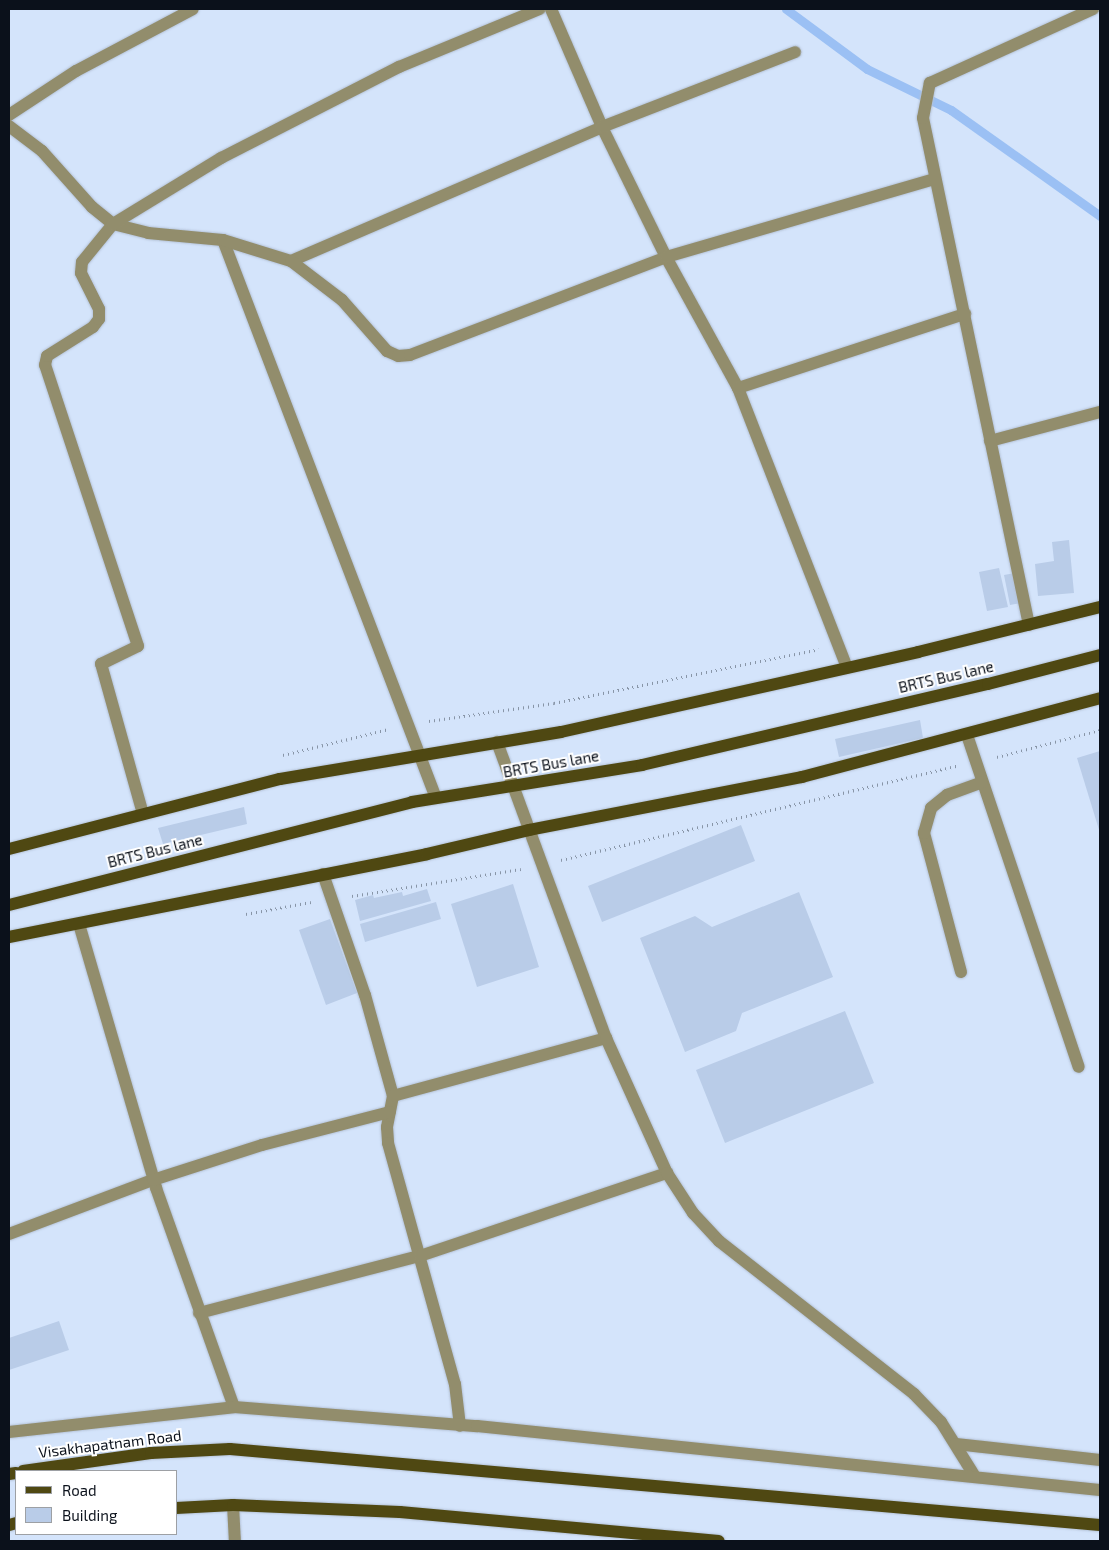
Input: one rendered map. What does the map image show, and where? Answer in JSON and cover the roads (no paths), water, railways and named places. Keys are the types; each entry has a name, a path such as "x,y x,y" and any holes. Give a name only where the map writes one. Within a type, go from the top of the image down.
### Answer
{"main road":[{"path":"9,849 280,779 420,753 561,732 1100,607"},
{"name":"BRTS Bus lane","path":"9,906 402,804 513,788 642,765 988,684 1100,655"},
{"path":"9,937 323,874 529,830 802,777 967,735 1100,698"},
{"name":"Visakhapatnam Road","path":"30,1470 151,1453 230,1450 1100,1525"},
{"path":"178,1508 234,1505 400,1512 718,1541"}],"street":[{"path":"9,116 76,71 193,9"},
{"path":"143,814 101,664 138,646 45,365 47,356 93,327 99,319 99,309 81,272 82,262 113,224 221,158 399,67 540,9"},
{"path":"550,9 602,126 666,257 738,388 847,667"},
{"path":"1028,625 965,314 934,179 924,118 930,83 1093,9"},
{"path":"291,262 602,126 795,52"},
{"path":"9,126 42,151 92,207 113,224 148,233 223,240 291,262 342,300 387,351 398,356 410,355 666,257 934,179"},
{"path":"223,240 410,724 436,798"},
{"path":"738,388 965,314"},
{"path":"990,441 1100,412"},
{"path":"967,735 1079,1068"},
{"path":"497,742 606,1038 667,1173 693,1213 719,1242 914,1394 941,1422 974,1475"},
{"path":"961,972 924,833 931,808 947,795 982,782"},
{"path":"323,874 365,995 393,1096 388,1143 455,1384 460,1426"},
{"path":"79,924 153,1180 198,1313 234,1407"},
{"path":"393,1096 606,1038"},
{"path":"9,1234 153,1180 262,1145 390,1112"},
{"path":"198,1313 420,1256 667,1173"},
{"path":"9,1432 234,1407 460,1426 822,1464 974,1475 1100,1490"},
{"path":"956,1444 1100,1460"},
{"path":"234,1505 235,1541"}],"waterway":[{"path":"786,9 867,69 951,110 1100,216"}]}
